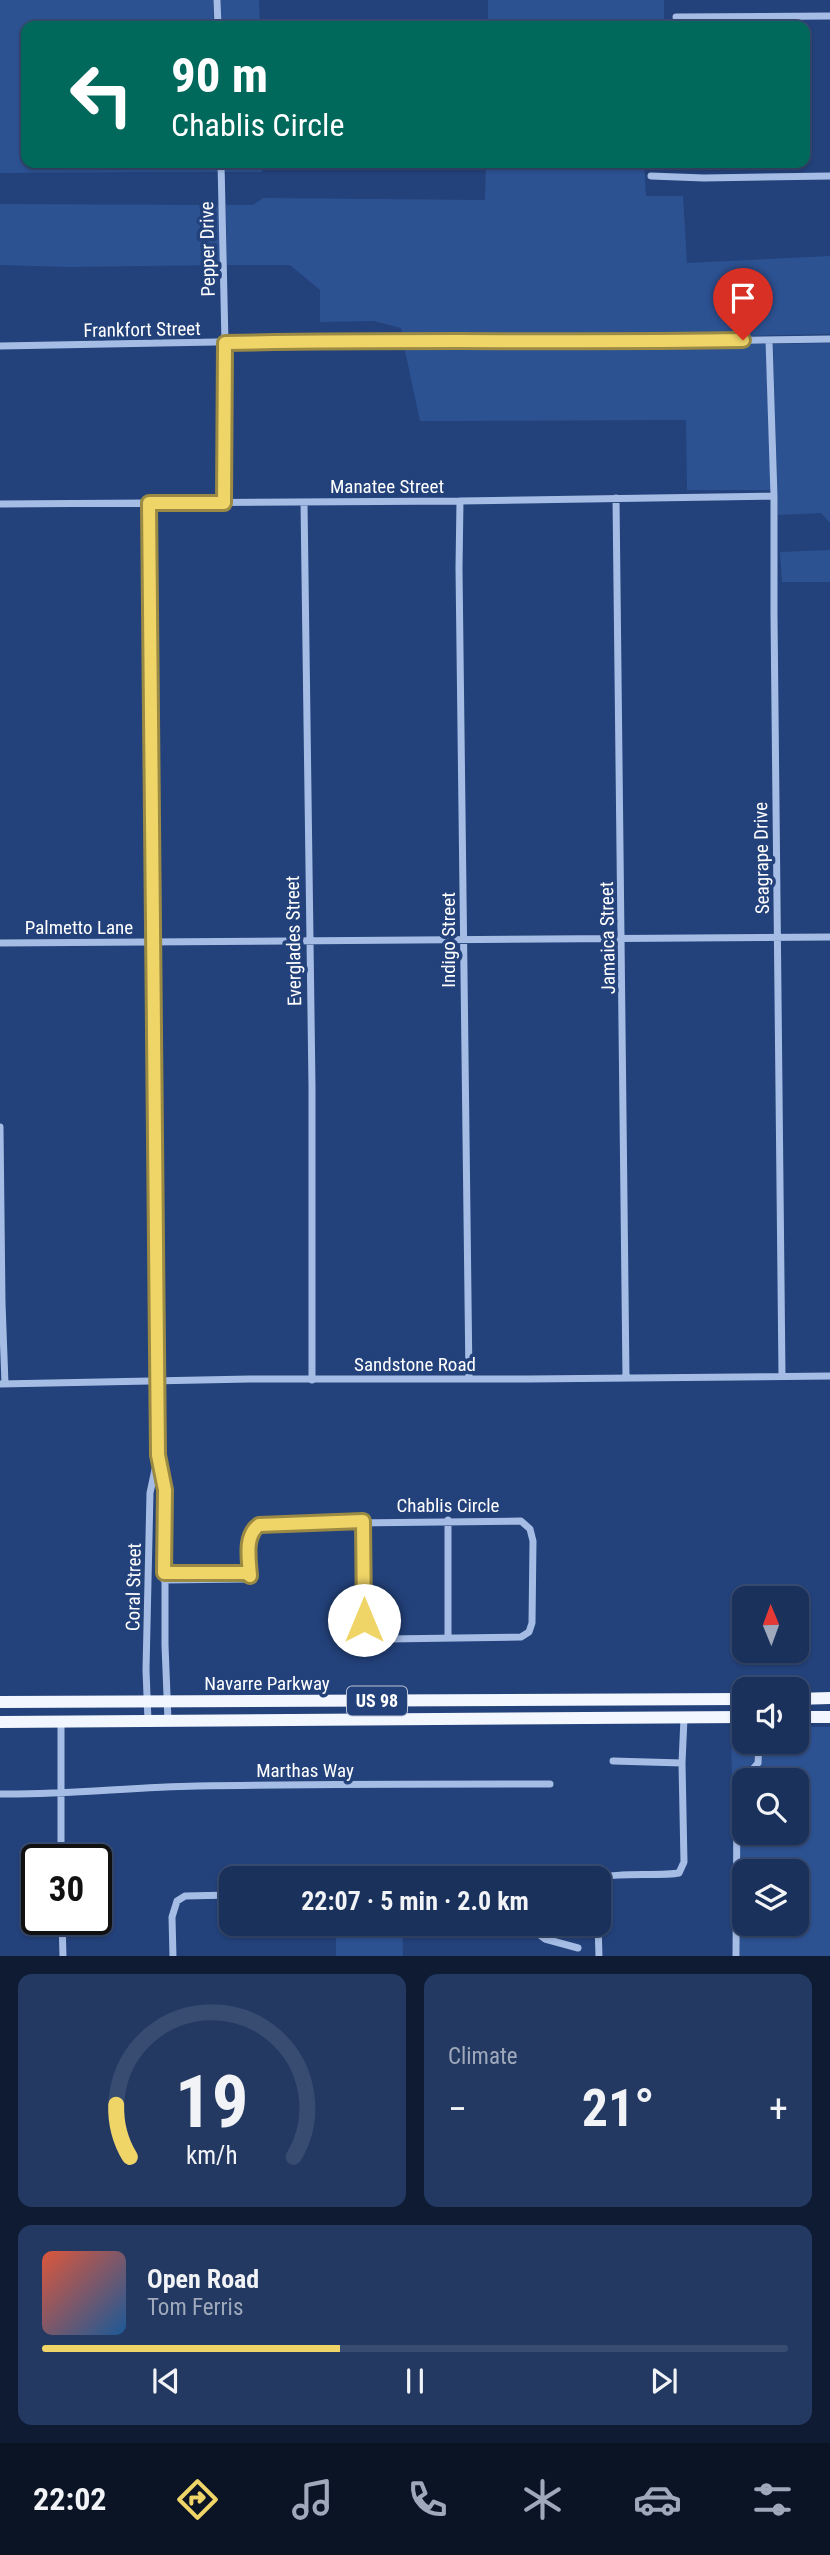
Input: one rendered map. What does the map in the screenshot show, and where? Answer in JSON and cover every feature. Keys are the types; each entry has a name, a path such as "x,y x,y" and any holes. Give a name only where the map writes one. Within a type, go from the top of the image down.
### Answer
{"highway":[{"path":"809,1699 830,1698"},
{"name":"Navarre Parkway","path":"0,1702 732,1699"},
{"name":"Navarre Parkway","path":"0,1722 732,1717"},
{"path":"809,1717 830,1717"}],"street":[{"path":"217,0 218,21"},
{"path":"676,17 830,16"},
{"name":"Pepper Drive","path":"221,168 225,343 224,503"},
{"path":"651,176 830,176"},
{"name":"Frankfort Street","path":"0,346 322,340 547,342 830,339"},
{"name":"Seagrape Drive","path":"769,340 775,496 782,1376"},
{"name":"Manatee Street","path":"0,504 775,496"},
{"name":"Jamaica Street","path":"616,498 626,1378"},
{"name":"Indigo Street","path":"460,501 469,1379"},
{"name":"Everglades Street","path":"304,502 313,1380"},
{"name":"Coral Street","path":"149,503 158,1455 165,1490 164,1577 168,1721"},
{"name":"Palmetto Lane","path":"0,943 830,937"},
{"path":"0,1128 3,1384"},
{"name":"Sandstone Road","path":"3,1384 830,1376"},
{"name":"Coral Street","path":"148,1721 150,1493 158,1455"},
{"path":"448,1520 448,1637"},
{"name":"Chablis Circle","path":"164,1577 246,1573 250,1576 249,1542 251,1532 259,1525 363,1521 521,1521 530,1529 533,1541 532,1623 529,1632 520,1637 388,1639 369,1632 364,1620 363,1521"},
{"path":"362,1720 363,1701"},
{"path":"611,1874 663,1876 679,1873 684,1862 681,1763 684,1718"},
{"path":"61,1721 61,1844"},
{"path":"736,1956 737,1796 743,1780 758,1763 758,1754"},
{"path":"613,1761 681,1763"},
{"name":"Marthas Way","path":"0,1794 60,1795 119,1788 198,1786 550,1784"},
{"path":"173,1956 172,1917 177,1900 191,1895 219,1895"},
{"path":"62,1935 63,1956"},
{"path":"541,1936 578,1948"},
{"path":"598,1936 599,1956"}],"shaded area":[{"path":"0,0 213,0 214,21 21,21 21,168 218,168 218,172 0,173"},
{"path":"221,0 259,0 260,21 221,21"},
{"path":"488,0 664,0 664,21 488,21"},
{"path":"225,168 262,168 262,172 225,172"},
{"path":"486,168 644,168 646,196 683,196 687,263 830,256 830,334 639,338 403,337 401,328 374,321 320,322 320,290 290,265 227,265 226,205 253,205 263,198 485,200"},
{"path":"0,204 219,205 220,265 0,265"},
{"path":"830,343 830,523 821,513 778,515 773,344"},
{"path":"766,344 771,490 687,490 686,420 420,421 404,346"},
{"path":"830,550 830,582 782,582 780,552"},
{"path":"731,1727 732,1754 754,1754 754,1761 748,1768 732,1768 732,1783"},
{"path":"809,1727 830,1727 830,1956 740,1956 740,1936 809,1936 809,1859 740,1859 740,1845 809,1845 809,1768 758,1768 762,1754 809,1754"},
{"path":"336,1936 402,1936 403,1956 336,1956"}],"route":[{"path":"364,1620 363,1521 259,1525 251,1532 249,1542 250,1576 248,1573 164,1573 165,1490 158,1455 149,503 224,503 225,343 322,340 743,340"}]}
